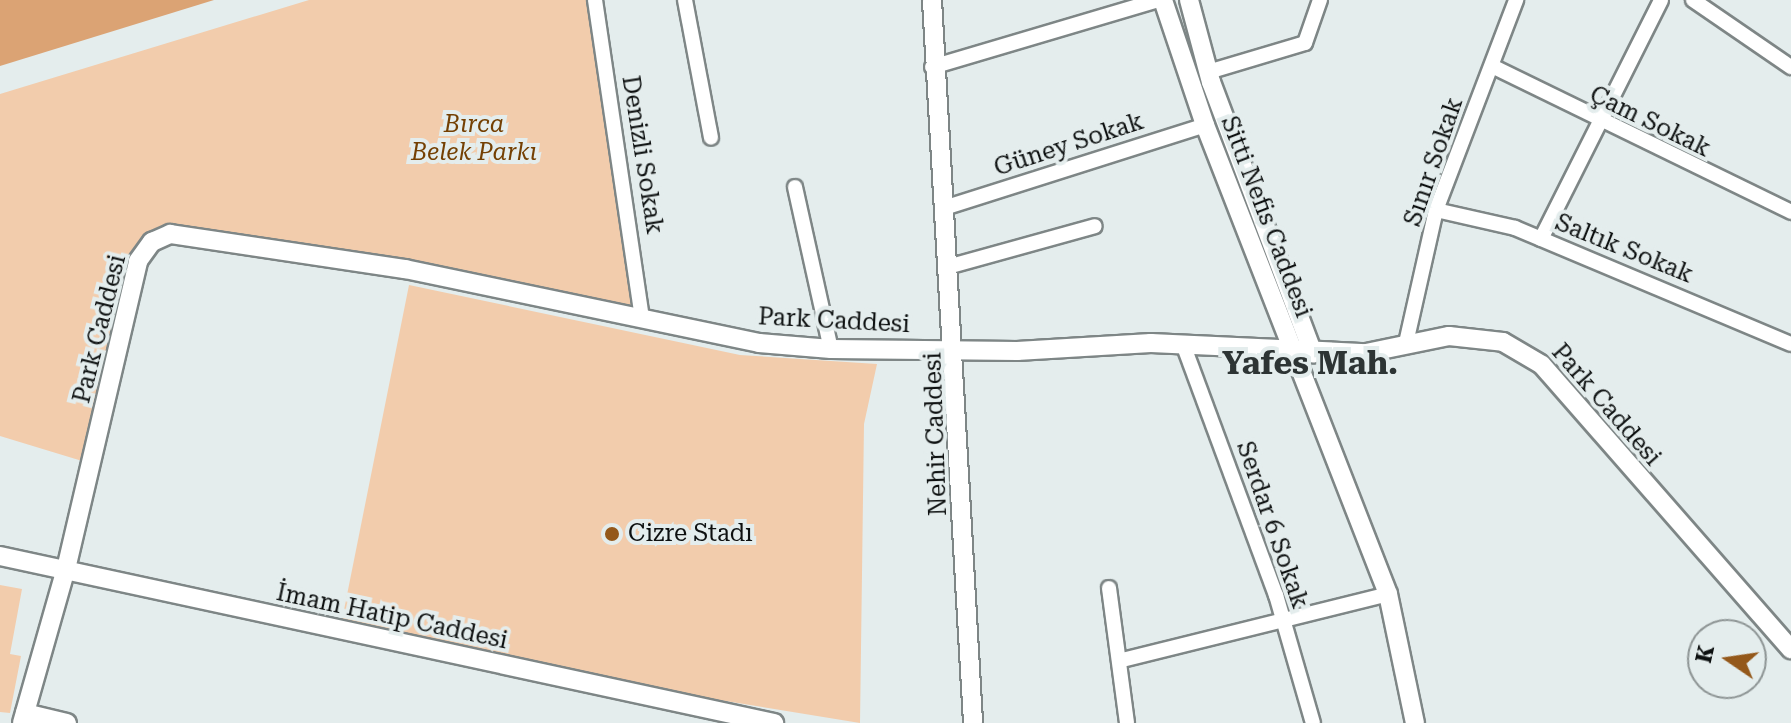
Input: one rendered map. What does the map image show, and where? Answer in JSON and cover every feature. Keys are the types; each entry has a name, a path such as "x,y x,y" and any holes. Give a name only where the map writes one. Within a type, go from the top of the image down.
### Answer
{"street":[{"name":"Denizli Sokak","path":"595,0 642,317"},
{"path":"685,0 711,138"},
{"name":"Nehir Caddesi","path":"932,0 932,67 947,207 956,351 973,723"},
{"path":"932,67 1160,0"},
{"name":"Sitti Nefis Caddesi","path":"1160,0 1205,125 1388,594 1415,723"},
{"path":"1189,0 1208,72 1313,353"},
{"path":"1208,72 1305,43 1320,0"},
{"name":"Sınır Sokak","path":"1406,343 1436,210 1516,0"},
{"path":"1541,239 1661,0"},
{"path":"1693,0 1791,67"},
{"name":"Çam Sokak","path":"1492,66 1598,122 1791,212"},
{"name":"Güney Sokak","path":"947,207 1205,125"},
{"path":"795,187 831,349"},
{"name":"Saltık Sokak","path":"1436,210 1541,239 1791,344"},
{"path":"951,266 1095,226"},
{"name":"Park Caddesi","path":"24,718 66,569 138,261 159,237 204,236 374,264 759,343 831,349 956,351 1183,344 1293,353 1366,353 1406,343 1474,338 1529,353 1791,649"},
{"name":"Serdar 6 Sokak","path":"1183,344 1283,622 1313,723"},
{"name":"İmam Hatip Caddesi","path":"0,556 774,723"},
{"path":"1109,588 1122,660 1127,723"},
{"path":"1122,660 1388,594"},
{"path":"24,718 67,723"}],"green space":[{"name":"Bırca Belek Parkı","path":"309,0 595,0 642,317 219,238 152,242 92,464 0,436 0,94"},
{"name":"Cizre Stadı","path":"409,285 740,355 877,364 864,424 860,723 701,697 342,620"},
{"path":"0,585 22,589 10,654 21,656 10,713 0,712"}],"shaded area":[{"path":"0,0 214,0 0,66"}],"place":[{"name":"Cizre Stadı","path":"612,534"}],"district":[{"name":"Yafes Mah.","path":"1310,363"}]}
